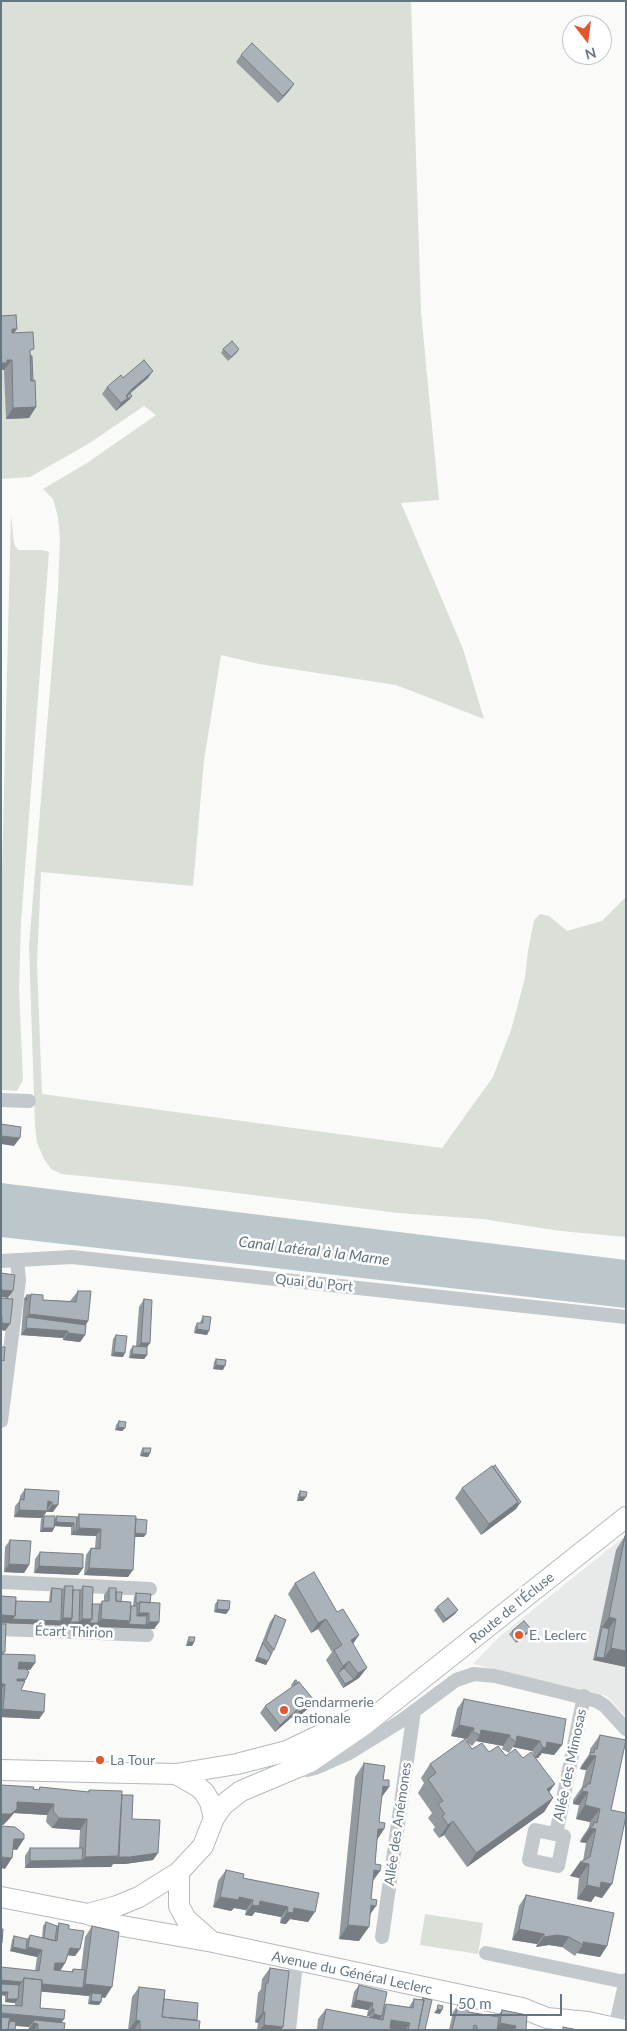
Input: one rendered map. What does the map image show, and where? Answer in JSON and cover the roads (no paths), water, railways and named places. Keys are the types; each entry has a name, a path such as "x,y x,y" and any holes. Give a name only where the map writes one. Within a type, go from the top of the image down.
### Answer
{"main road":[{"name":"Route de l'Écluse","path":"88,1914 139,1897 179,1872 203,1846 214,1818 223,1805 241,1791 289,1772 330,1749 398,1699 626,1517"},
{"name":"Route de l'Écluse","path":"1,1770 176,1774 237,1764 287,1751 398,1699"},
{"path":"237,1764 241,1791"},
{"path":"176,1774 198,1786 204,1792 210,1802 214,1818"},
{"path":"179,1872 180,1906 186,1919 213,1942"},
{"name":"Avenue du Général Leclerc","path":"1,1898 88,1914 111,1924 213,1942 296,1962 522,2008 547,2018 588,2022 620,2029"}],"street":[{"path":"1,1100 29,1101"},
{"name":"Quai du Port","path":"1,1261 72,1257 626,1317"},
{"path":"1,1421 19,1280 17,1260"},
{"path":"1,1582 150,1589"},
{"name":"Écart Thirion","path":"1,1629 147,1635"},
{"path":"289,1772 315,1768 349,1753 465,1676 474,1674 495,1676 584,1696 605,1706 626,1730"},
{"name":"Allée des Mimosas","path":"556,1834 584,1696"},
{"name":"Allée des Anémones","path":"382,1937 414,1711"},
{"path":"486,1953 626,1981 620,2029"},
{"path":"289,2030 296,1962"}],"water":[{"name":"Canal Latéral à la Marne","path":"1,1183 626,1260 626,1308 1,1237"}],"place":[{"name":"E. Leclerc","path":"519,1635"},
{"name":"Gendarmerie nationale","path":"284,1710"},
{"name":"La Tour","path":"100,1760"}]}
